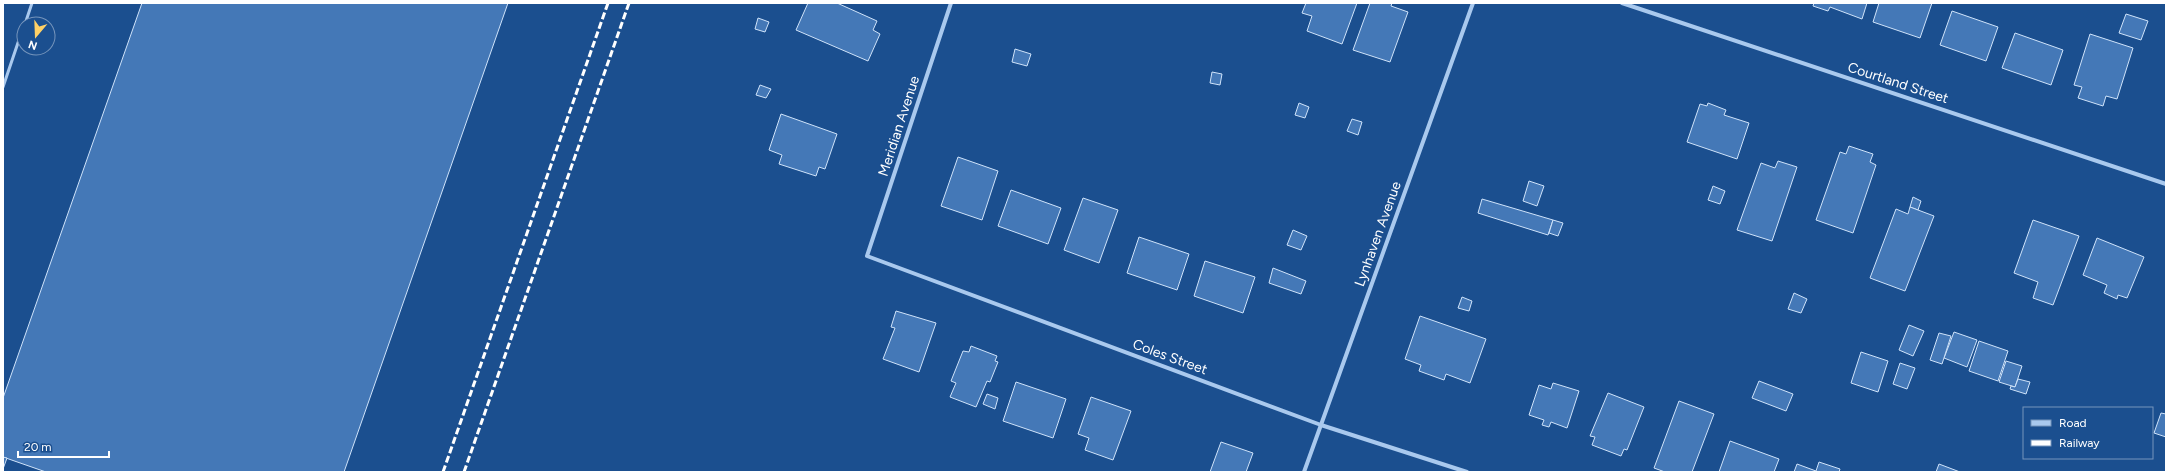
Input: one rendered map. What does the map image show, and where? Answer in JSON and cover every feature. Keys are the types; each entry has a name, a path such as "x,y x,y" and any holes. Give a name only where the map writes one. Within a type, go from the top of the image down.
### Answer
{"street":[{"name":"Meridian Avenue","path":"867,256 951,3"},
{"name":"Lynhaven Avenue","path":"1304,472 1473,3"},
{"name":"Courtland Street","path":"1622,3 2166,184"},
{"name":"Coles Street","path":"867,256 1321,425 1467,472"}],"lane":[{"path":"27,16 32,3"},
{"path":"3,87 16,49"}],"building":[{"path":"142,3 508,3 344,472 46,472 3,457 3,398"},
{"path":"808,3 837,3 877,21 873,30 880,34 868,61 796,30"},
{"path":"1306,3 1357,3 1342,44 1307,31 1312,16 1302,13"},
{"path":"1370,3 1392,3 1391,6 1408,12 1390,62 1353,50"},
{"path":"1814,3 1867,3 1862,19 1830,7 1828,11 1813,6"},
{"path":"1879,3 1932,3 1920,38 1873,22"},
{"path":"1952,11 1998,27 1986,61 1940,45"},
{"path":"2126,14 2148,21 2141,40 2119,33"},
{"path":"758,18 769,22 765,32 755,29"},
{"path":"2015,33 2063,50 2051,85 2002,68"},
{"path":"2090,34 2133,48 2117,99 2106,96 2103,106 2078,98 2082,87 2074,85"},
{"path":"1015,49 1031,54 1027,66 1012,62"},
{"path":"1212,72 1222,74 1220,85 1210,83"},
{"path":"760,85 771,89 766,98 756,95"},
{"path":"1299,103 1309,107 1305,118 1295,115"},
{"path":"1708,103 1726,110 1724,115 1749,123 1737,159 1687,142 1700,104 1707,106"},
{"path":"781,114 837,134 825,169 819,167 816,176 779,164 782,155 769,150"},
{"path":"1352,119 1362,122 1358,135 1347,131"},
{"path":"1849,146 1873,154 1870,162 1876,165 1853,233 1816,220 1840,152 1846,154"},
{"path":"958,157 998,171 982,220 941,206"},
{"path":"1778,161 1797,167 1772,241 1737,230 1761,163 1775,168"},
{"path":"1529,181 1544,186 1537,206 1523,201"},
{"path":"1713,186 1725,191 1720,204 1708,200"},
{"path":"1011,190 1061,208 1048,244 998,226"},
{"path":"1913,197 1921,201 1918,210 1910,207"},
{"path":"1083,198 1118,210 1099,263 1064,250"},
{"path":"1482,199 1553,220 1548,235 1478,213"},
{"path":"1910,207 1934,216 1905,291 1870,278 1896,209 1908,214"},
{"path":"1553,220 1563,223 1558,236 1549,233"},
{"path":"2033,220 2079,236 2053,305 2033,298 2038,282 2014,273"},
{"path":"1293,230 1307,236 1301,250 1287,245"},
{"path":"1139,237 1189,254 1177,290 1127,273"},
{"path":"2097,238 2144,257 2127,298 2118,295 2117,299 2104,293 2107,285 2083,275"},
{"path":"1205,261 1255,277 1243,313 1194,296"},
{"path":"1273,268 1306,281 1301,294 1269,283"},
{"path":"1794,293 1807,299 1801,313 1788,309"},
{"path":"1462,297 1472,301 1469,311 1458,308"},
{"path":"896,311 936,323 919,372 883,359 895,328 891,327"},
{"path":"1420,316 1486,339 1470,383 1446,374 1444,380 1419,371 1421,365 1405,359"},
{"path":"1909,325 1924,331 1913,356 1899,350"},
{"path":"1954,332 1977,340 1967,367 1944,358"},
{"path":"1939,333 1951,336 1942,364 1930,360"},
{"path":"1979,341 2008,351 1998,381 1969,371"},
{"path":"971,346 997,356 995,361 998,362 990,382 987,381 976,407 950,397 956,383 951,381 963,351 969,352"},
{"path":"1861,352 1888,361 1878,392 1851,383"},
{"path":"2006,361 2022,366 2015,387 1999,382"},
{"path":"1900,363 1915,368 1907,389 1893,384"},
{"path":"2018,379 2030,382 2026,394 2010,389 2011,386 2015,387"},
{"path":"1759,381 1793,394 1786,411 1752,398"},
{"path":"1016,382 1066,399 1053,438 1003,421"},
{"path":"1553,383 1579,391 1567,428 1551,422 1549,427 1542,425 1544,420 1529,415 1539,385 1551,389"},
{"path":"1608,393 1644,407 1627,450 1624,449 1621,456 1592,445 1595,437 1590,436"},
{"path":"987,394 998,398 995,409 983,404"},
{"path":"1091,397 1131,411 1113,460 1085,450 1089,438 1078,434"},
{"path":"1679,401 1714,414 1692,472 1665,472 1654,468"},
{"path":"2161,413 2166,414 2166,437 2154,433"},
{"path":"1730,441 1779,459 1774,472 1719,472"},
{"path":"1221,442 1253,453 1246,472 1210,472"},
{"path":"3,457 7,458 3,469"},
{"path":"1819,462 1840,469 1839,472 1794,472 1797,464 1816,471"},
{"path":"1939,464 1960,472 1936,472"}],"railway":[{"path":"443,472 608,3"},
{"path":"464,472 629,3"}]}
